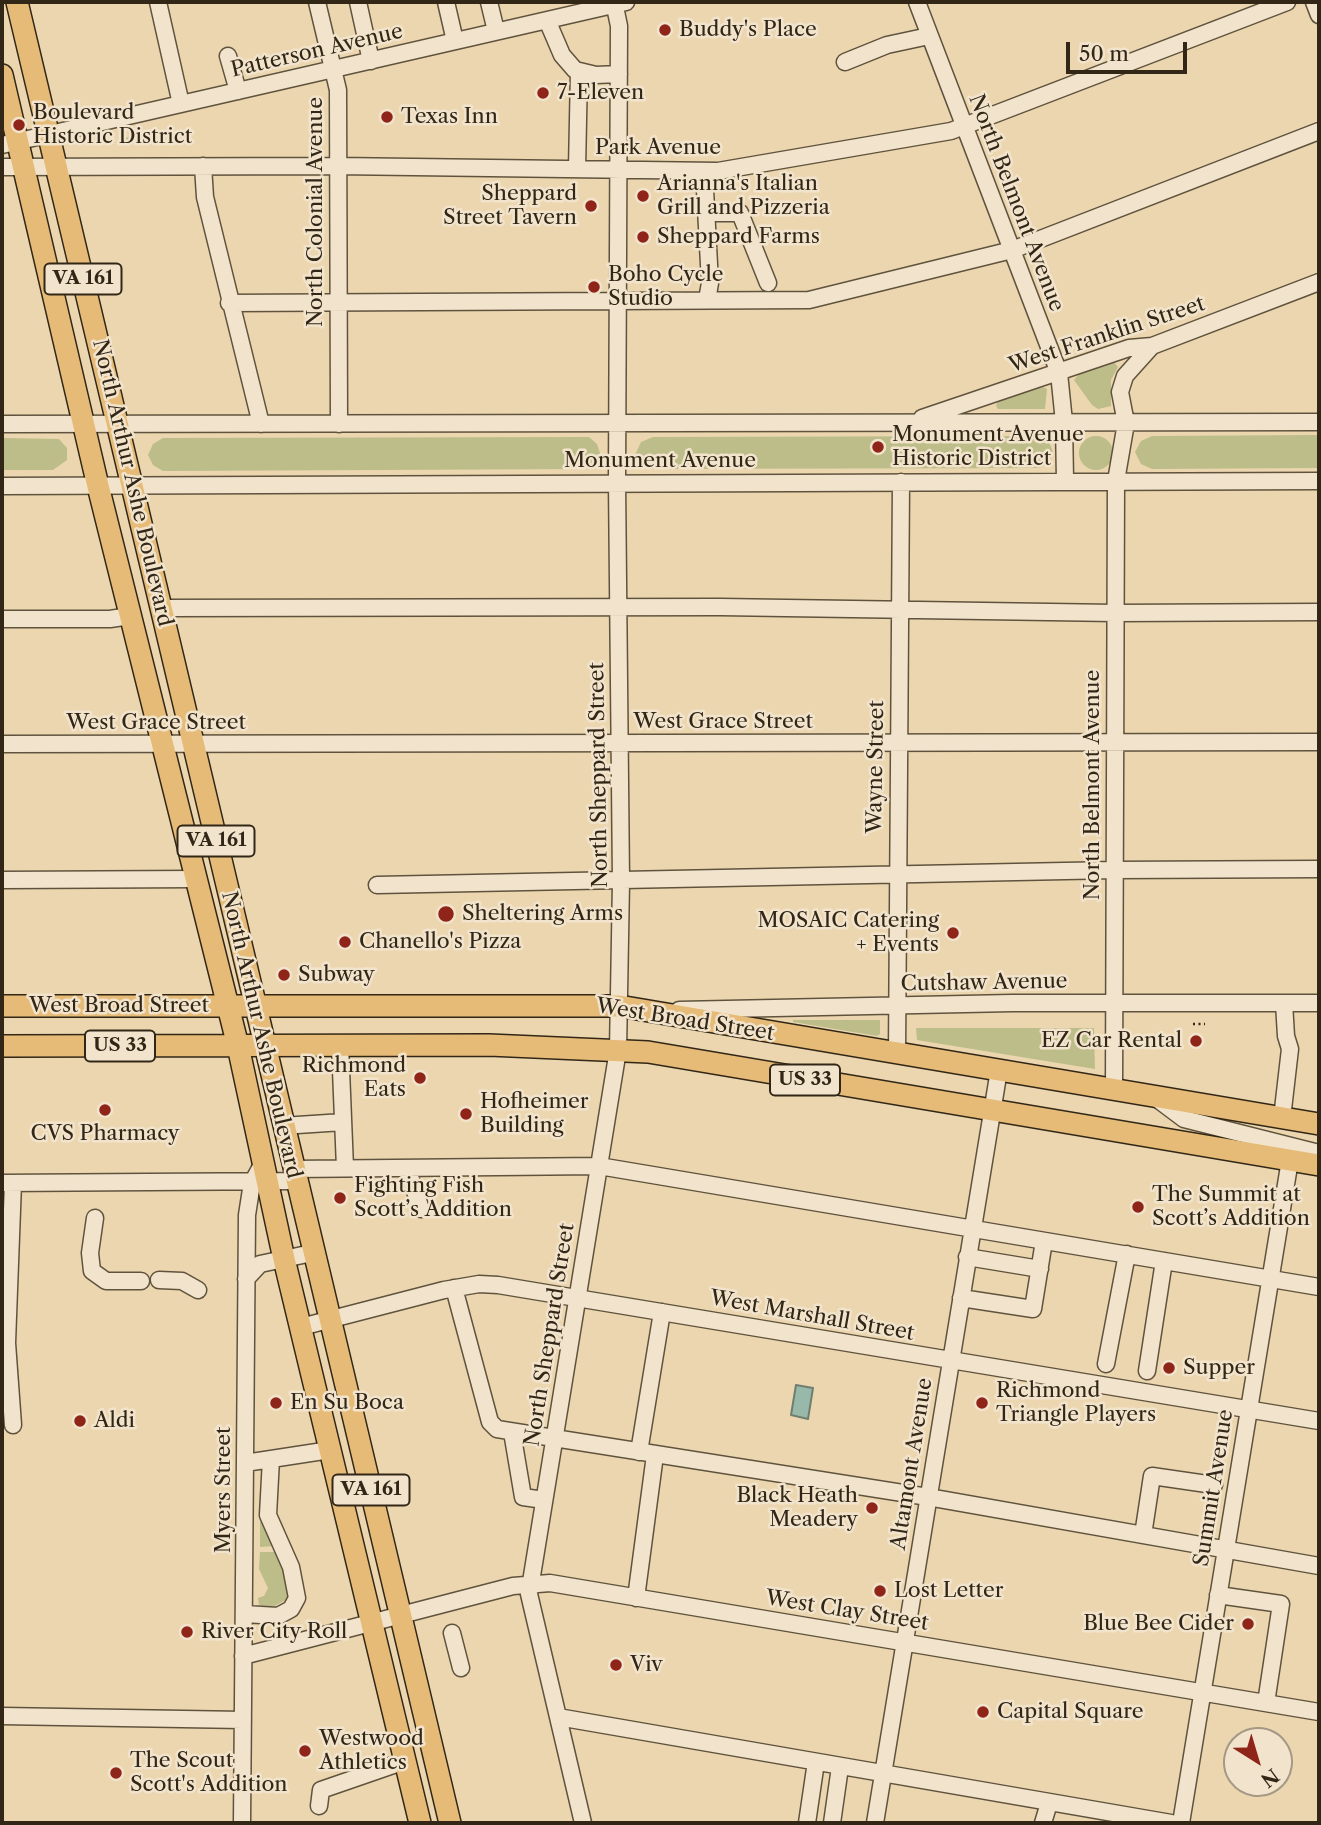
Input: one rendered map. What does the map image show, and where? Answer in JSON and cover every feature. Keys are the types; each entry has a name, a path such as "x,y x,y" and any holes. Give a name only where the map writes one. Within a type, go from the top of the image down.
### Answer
{"main road":[{"name":"North Arthur Ashe Boulevard","path":"17,2 133,484 312,1253 450,1823"},
{"name":"North Arthur Ashe Boulevard","path":"2,75 10,144 23,167 161,744 238,1046 261,1175 285,1259 420,1823"},
{"name":"West Broad Street","path":"2,1006 619,1006 1319,1124"},
{"name":"West Broad Street","path":"2,1046 489,1045 648,1052 1319,1165"}],"street":[{"path":"158,2 181,104"},
{"name":"North Colonial Avenue","path":"317,2 338,90 339,424"},
{"path":"358,2 372,61"},
{"path":"446,2 455,41"},
{"path":"489,2 496,32"},
{"name":"North Belmont Avenue","path":"916,2 1059,373 1064,422 1065,481"},
{"name":"Park Avenue","path":"2,167 337,166 704,171 964,127 1287,2"},
{"path":"1314,2 1319,15"},
{"name":"Patterson Avenue","path":"10,144 618,3"},
{"name":"North Sheppard Street","path":"583,1823 530,1604 529,1583 618,1050 621,882 617,482 618,3"},
{"path":"547,20 562,55 579,71 596,75 619,74"},
{"path":"845,62 887,45 929,36"},
{"path":"228,56 238,91"},
{"path":"577,169 579,71"},
{"path":"229,303 809,300 1012,250 1319,131"},
{"path":"203,166 205,197 222,257 229,303 261,424"},
{"path":"704,171 710,283 707,300"},
{"path":"706,212 740,213 768,283"},
{"name":"West Franklin Street","path":"907,423 1129,348 1152,346 1319,282"},
{"name":"North Belmont Avenue","path":"1114,1090 1116,481 1126,423 1120,392 1125,376 1152,346"},
{"name":"Monument Avenue","path":"2,424 1319,422"},
{"name":"Monument Avenue","path":"2,486 1319,481"},
{"name":"Wayne Street","path":"897,1054 896,876 901,482"},
{"path":"162,608 618,607 1115,613 1319,612"},
{"path":"2,619 110,619 130,616"},
{"name":"West Grace Street","path":"2,744 1319,742"},
{"path":"377,885 1114,870 1319,869"},
{"path":"2,880 197,879"},
{"path":"1282,1118 1290,1049 1286,1036 1284,1003"},
{"name":"Cutshaw Avenue","path":"648,1011 897,1005 1319,1003"},
{"path":"340,1045 345,1168"},
{"name":"Altamont Avenue","path":"875,1823 999,1070"},
{"path":"1154,1097 1184,1119 1319,1153"},
{"path":"282,1126 343,1122"},
{"name":"Summit Avenue","path":"1181,1823 1290,1160"},
{"path":"13,1425 7,1343 7,1183 294,1175 345,1168 599,1166 1319,1287"},
{"path":"407,1168 421,1209"},
{"name":"Myers Street","path":"242,1823 247,1215 261,1175"},
{"path":"95,1218 90,1253 92,1271 106,1281 141,1281"},
{"path":"961,1298 1033,1310 1044,1241"},
{"path":"246,1279 260,1264 312,1253"},
{"path":"1106,1364 1127,1254"},
{"path":"967,1257 1040,1269"},
{"path":"1147,1371 1164,1261"},
{"path":"159,1280 182,1281 198,1290"},
{"name":"West Marshall Street","path":"301,1327 454,1288 498,1285 1319,1421"},
{"path":"454,1288 490,1422 497,1429 928,1497 1319,1566"},
{"path":"636,1598 647,1453 662,1312"},
{"path":"512,1432 523,1497 544,1500"},
{"path":"245,1463 330,1450"},
{"path":"244,1614 278,1616 291,1609 297,1598 291,1567 268,1515 271,1459"},
{"path":"1143,1535 1152,1476 1214,1485"},
{"name":"West Clay Street","path":"243,1656 401,1613 529,1583 550,1583 1319,1712"},
{"path":"1218,1595 1281,1604 1266,1703"},
{"path":"452,1633 461,1668"},
{"path":"2,1716 243,1720"},
{"path":"558,1717 1171,1823"},
{"path":"318,1806 321,1790 405,1761"},
{"path":"807,1823 816,1762"},
{"path":"832,1823 841,1767"},
{"path":"1043,1823 1049,1803"}],"path":[{"path":"1193,1024 1205,1024"}],"green space":[{"path":"148,132 150,144 122,143 121,139"},
{"path":"1113,361 1118,367 1111,380 1111,406 1098,409 1074,380 1079,374"},
{"path":"1043,387 1047,389 1045,409 998,409 996,406 998,400"},
{"path":"1319,435 1319,468 1152,469 1141,464 1135,452 1141,441 1152,436"},
{"path":"1040,436 1049,442 1053,452 1049,463 1040,468 652,469 641,464 636,453 641,442 653,437"},
{"path":"1096,436 1108,441 1113,453 1108,465 1096,470 1084,465 1079,453 1084,441"},
{"path":"589,437 597,444 600,453 597,463 588,469 163,471 153,465 148,455 153,444 163,438"},
{"path":"2,438 59,439 67,448 67,460 53,470 2,470"},
{"path":"793,1020 880,1020 880,1034 877,1036"},
{"path":"916,1028 1094,1028 1095,1069 917,1040"},
{"path":"266,1521 276,1546 260,1547 260,1522"},
{"path":"260,1552 278,1552 285,1565 289,1598 271,1608 259,1605 258,1598 264,1596 268,1588 259,1569"}],"shaded area":[{"path":"796,1385 813,1388 808,1419 791,1415"}],"place":[{"name":"Buddy's Place","path":"665,30"},
{"name":"7-Eleven","path":"543,93"},
{"name":"Texas Inn","path":"387,117"},
{"name":"Boulevard Historic District","path":"19,125"},
{"name":"Arianna's Italian Grill and Pizzeria","path":"643,196"},
{"name":"Sheppard Street Tavern","path":"591,206"},
{"name":"Sheppard Farms","path":"643,237"},
{"name":"Boho Cycle Studio","path":"594,287"},
{"name":"Monument Avenue Historic District","path":"878,447"},
{"name":"Sheltering Arms","path":"446,914"},
{"name":"MOSAIC Catering + Events","path":"953,933"},
{"name":"Chanello's Pizza","path":"345,942"},
{"name":"Subway","path":"284,975"},
{"name":"EZ Car Rental","path":"1196,1041"},
{"name":"Richmond Eats","path":"420,1078"},
{"name":"CVS Pharmacy","path":"105,1110"},
{"name":"Hofheimer Building","path":"466,1114"},
{"name":"Fighting Fish Scott’s Addition","path":"340,1198"},
{"name":"The Summit at Scott’s Addition","path":"1138,1207"},
{"name":"Supper","path":"1169,1368"},
{"name":"En Su Boca","path":"276,1403"},
{"name":"Richmond Triangle Players","path":"982,1403"},
{"name":"Aldi","path":"80,1421"},
{"name":"Black Heath Meadery","path":"872,1508"},
{"name":"Lost Letter","path":"880,1591"},
{"name":"Blue Bee Cider","path":"1248,1624"},
{"name":"River City Roll","path":"187,1632"},
{"name":"Viv","path":"616,1665"},
{"name":"Capital Square","path":"983,1712"},
{"name":"Westwood Athletics","path":"305,1751"},
{"name":"The Scout Scott's Addition","path":"116,1773"}]}
